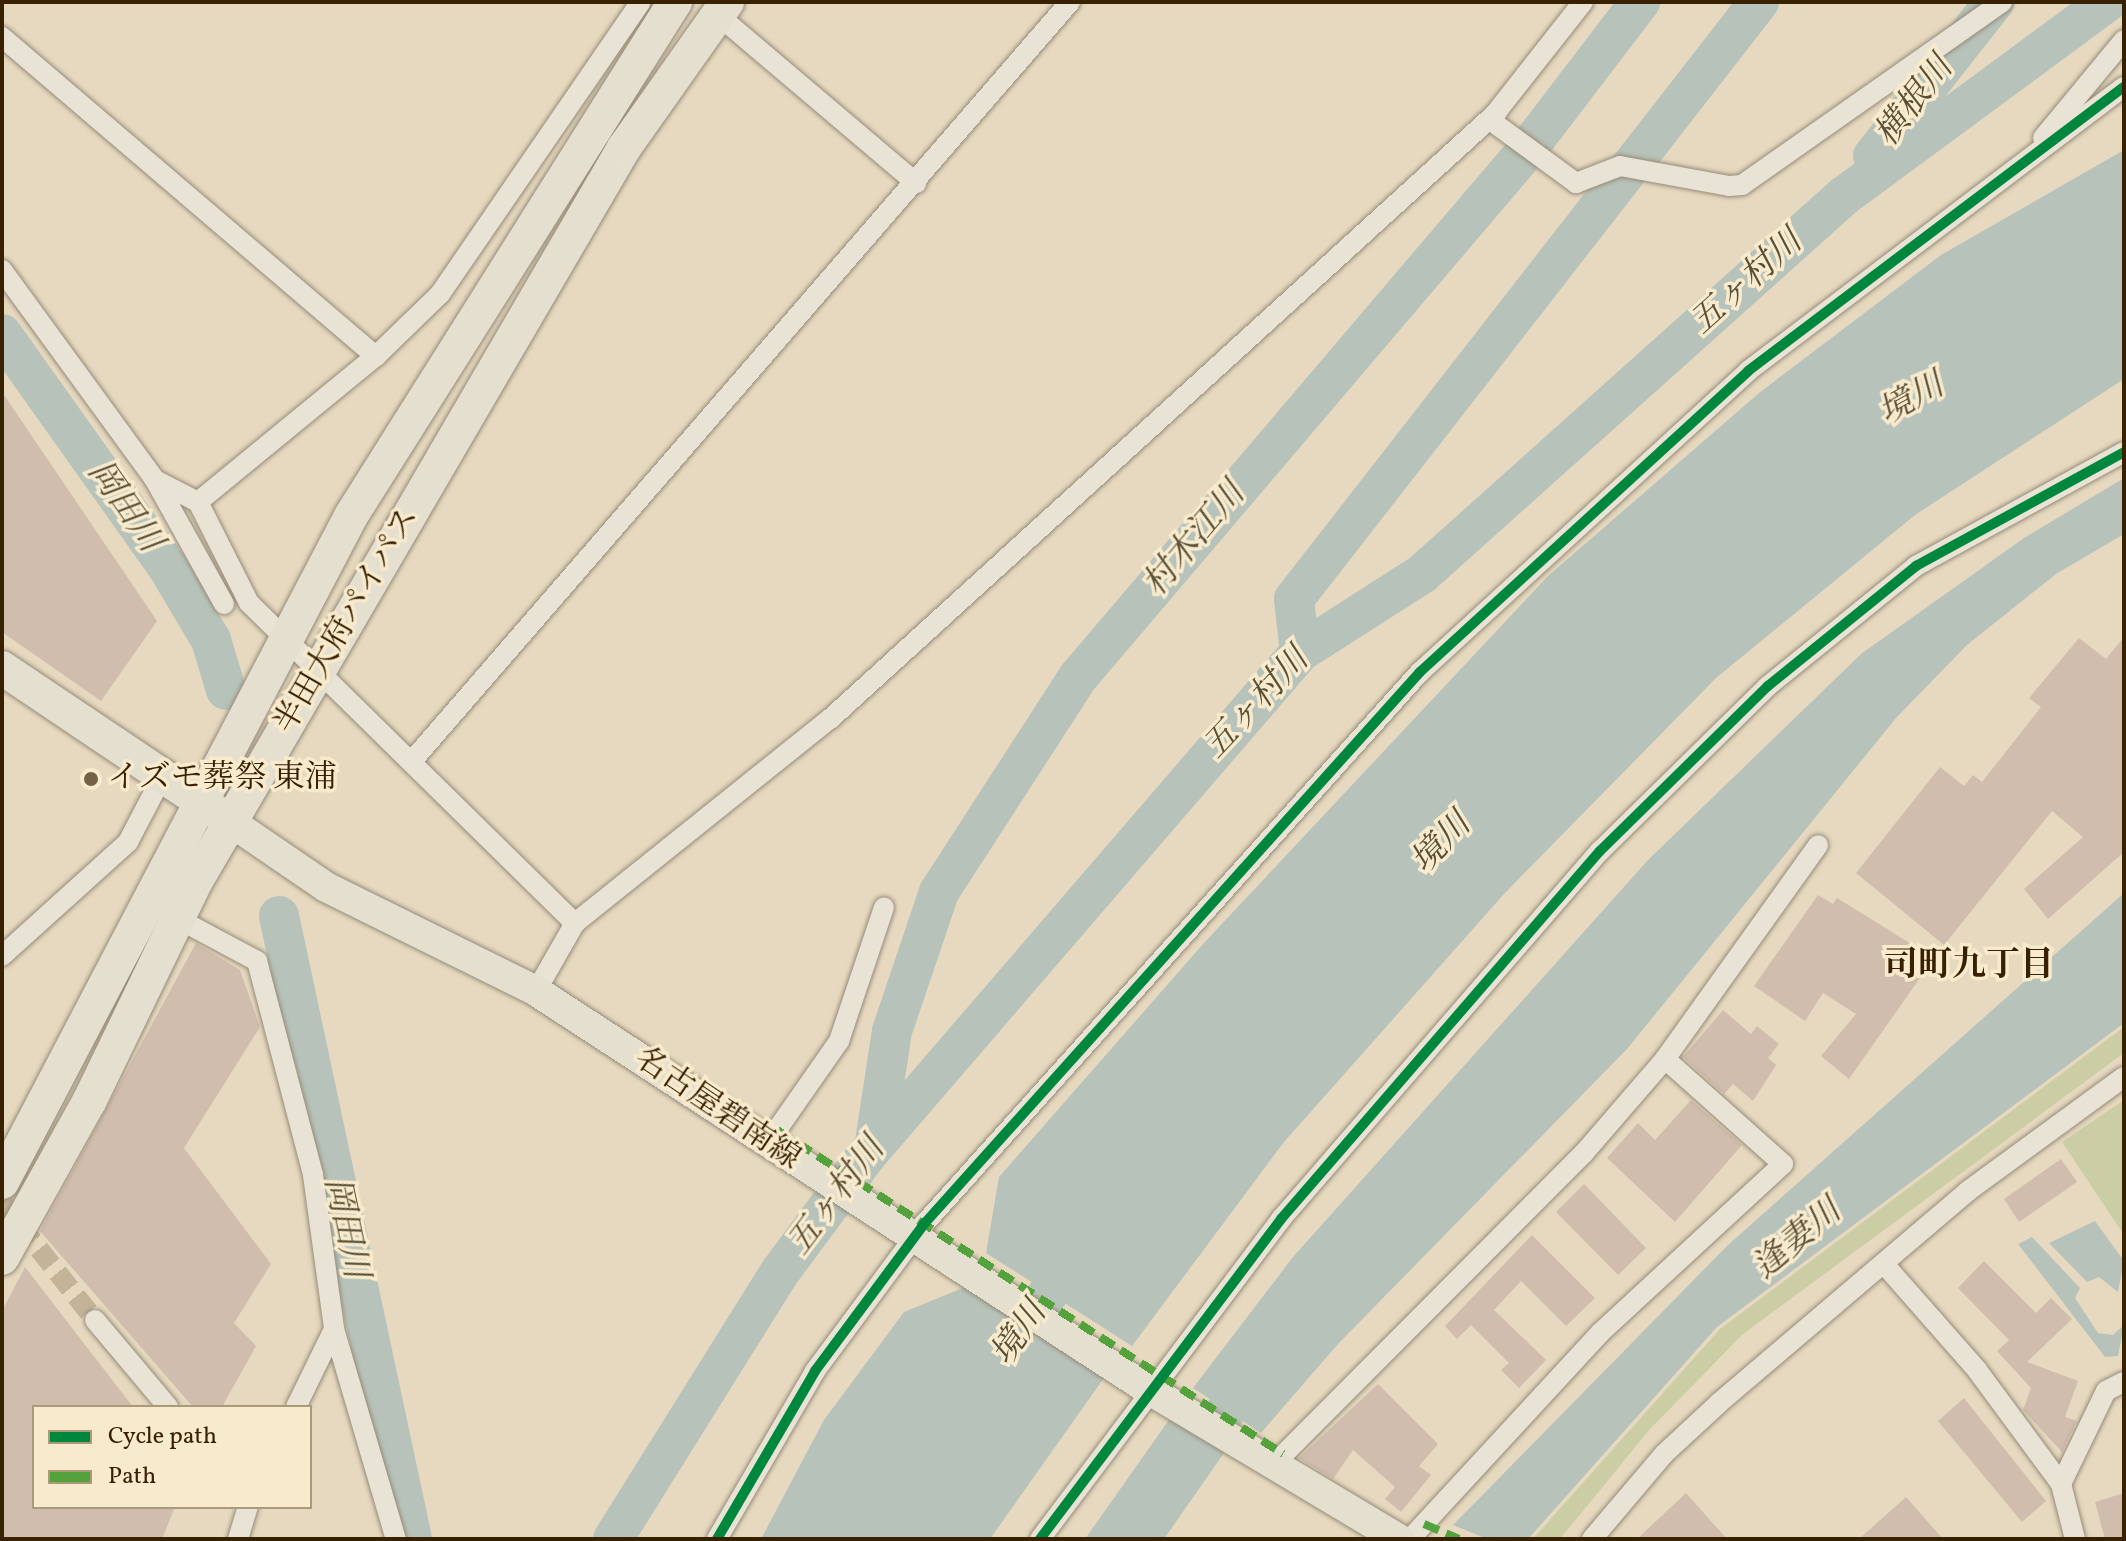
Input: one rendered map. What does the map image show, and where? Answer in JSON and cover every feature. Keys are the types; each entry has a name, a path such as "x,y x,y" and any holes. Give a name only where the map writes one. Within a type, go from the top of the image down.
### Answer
{"highway":[{"name":"半田大府パイパス","path":"2,1258 164,912 201,801 285,641 425,392 675,2"},
{"name":"半田大府パイパス","path":"2,1182 164,912 231,822 624,148 723,8"},
{"path":"2,668 231,822"}],"main road":[{"name":"名古屋碧南線","path":"231,822 326,887 536,991 1153,1393 1380,1535"}],"street":[{"path":"198,502 376,356 440,294 641,2"},
{"path":"412,761 1070,2"},
{"path":"1583,2 1490,120 1576,183 1620,166 1742,185 2002,2"},
{"path":"723,8 916,183"},
{"path":"2,37 376,356"},
{"path":"2022,163 2124,40"},
{"path":"717,1539 815,1371 913,1238 1291,809 1465,629 1748,371 2124,87"},
{"path":"536,991 575,923 830,719 1497,112"},
{"path":"2,270 155,480 224,604"},
{"path":"1040,1539 1153,1393 1281,1219 1569,887 1768,686 1916,566 2124,452"},
{"path":"155,480 198,502 249,603 285,641 412,761 575,923"},
{"path":"2,956 128,842 163,775"},
{"path":"1266,1463 1584,1153 1665,1059 1818,845"},
{"path":"767,1144 839,1041 884,907"},
{"path":"164,912 257,961 313,1175 334,1329 396,1539"},
{"path":"1410,1539 1600,1333 1783,1164 1665,1059"},
{"path":"1592,1539 1664,1454 2020,1149 2124,1077"},
{"path":"1884,1264 1977,1370 2061,1484 2075,1539"},
{"path":"95,1320 166,1405"},
{"path":"297,1405 334,1329"},
{"path":"2061,1484 2106,1391 2124,1382"},
{"path":"238,1539 247,1509"}],"green space":[{"path":"2124,1027 2124,1053 1743,1334 1650,1429 1560,1539 1533,1539 1720,1329"},
{"path":"2124,1100 2124,1235 2062,1142"}],"water":[{"path":"2124,150 2124,379 1915,515 1716,678 1504,894 1284,1142 1132,1346 986,1253 999,1177 1203,944 1548,576 1759,393 1941,255"},
{"path":"2124,478 2124,534 2056,574 1967,645 1896,718 1627,1049 1338,1344 1261,1433 1193,1388 1293,1257 1648,860 1861,654 2024,538"},
{"name":"逢妻川","path":"2124,893 2124,1023 1717,1327 1528,1539 1487,1539 1453,1525 1728,1245"},
{"path":"2095,1221 2124,1261 2118,1292 2099,1277 2087,1282 2049,1243"},
{"path":"2032,1237 2080,1288 2075,1298 2098,1333 2113,1335 2124,1325 2118,1356 2105,1357 2018,1244"},
{"path":"970,1285 1106,1375 990,1539 761,1539 824,1420 904,1312"},
{"path":"1171,1417 1224,1453 1164,1539 1085,1539"}],"building":[{"path":"2,392 157,621 101,701 2,632"},
{"path":"2124,637 2124,852 2048,919 2024,889 2083,837 2052,811 1944,945 1856,873 1940,767 1964,786 1973,775 1982,782 2041,707 2029,698 2079,638 2106,659"},
{"path":"1818,895 1833,904 1837,898 1934,958 1849,1079 1821,1056 1856,1014 1823,993 1805,1021 1754,986"},
{"path":"196,943 240,970 260,1027 184,1148 271,1264 234,1323 256,1346 223,1405 191,1405 40,1231"},
{"path":"1723,1010 1751,1034 1757,1026 1779,1044 1768,1058 1776,1065 1753,1101 1733,1084 1724,1094 1683,1057"},
{"path":"1691,1100 1742,1145 1675,1222 1607,1158 1638,1123 1655,1140"},
{"path":"2061,1159 2077,1182 2019,1222 2004,1199"},
{"path":"1584,1184 1646,1248 1618,1275 1556,1212"},
{"path":"1532,1235 1595,1298 1566,1326 1521,1281 1494,1310 1546,1360 1519,1388 1501,1370 1509,1363 1471,1325 1457,1339 1445,1326"},
{"path":"1984,1261 2036,1313 2051,1298 2072,1319 2027,1362 2078,1381 2065,1417 2077,1421 2062,1452 2023,1410 2031,1388 1997,1351 2009,1340 1958,1288"},
{"path":"25,1267 131,1405 32,1405 32,1509 174,1509 162,1539 2,1539 2,1311"},
{"path":"1378,1384 1438,1444 1419,1466 1431,1475 1401,1512 1385,1499 1395,1487 1353,1450 1333,1479 1299,1458"},
{"path":"1964,1398 2046,1501 2022,1522 1938,1421"},
{"path":"1686,1493 1727,1539 1637,1539"},
{"path":"2124,1493 2124,1539 2105,1539 2095,1502"},
{"path":"1906,1497 1943,1539 1859,1539"}],"waterway":[{"name":"村木江川","path":"875,1142 892,1031 939,892 1079,676 1526,151 1640,2"},
{"path":"1300,652 1294,599 1759,2"},
{"name":"横根川","path":"1873,156 1994,2"},
{"name":"五ヶ村川","path":"613,1539 780,1272 865,1157 1300,652 1422,574 1844,196 2107,2"},
{"name":"岡田川","path":"2,334 167,566 211,640 226,690"},
{"name":"岡田川","path":"279,916 412,1539"},
{"name":"境川","path":"1012,1345 1081,1247"},
{"path":"1126,1539 1259,1368"}],"tunnel":[{"path":"2,1202 95,1320"}],"marked path":[{"path":"777,1130 1283,1454"},
{"path":"1424,1524 1459,1539"}],"cycle path":[{"path":"717,1539 815,1371 924,1224 1420,672 1748,371 2124,87"},
{"path":"1040,1539 1281,1219 1600,851 1768,686 1916,566 2124,452"}],"place":[{"name":"イズモ葬祭 東浦","path":"91,779"}],"district":[{"name":"司町九丁目","path":"1969,967"}]}
